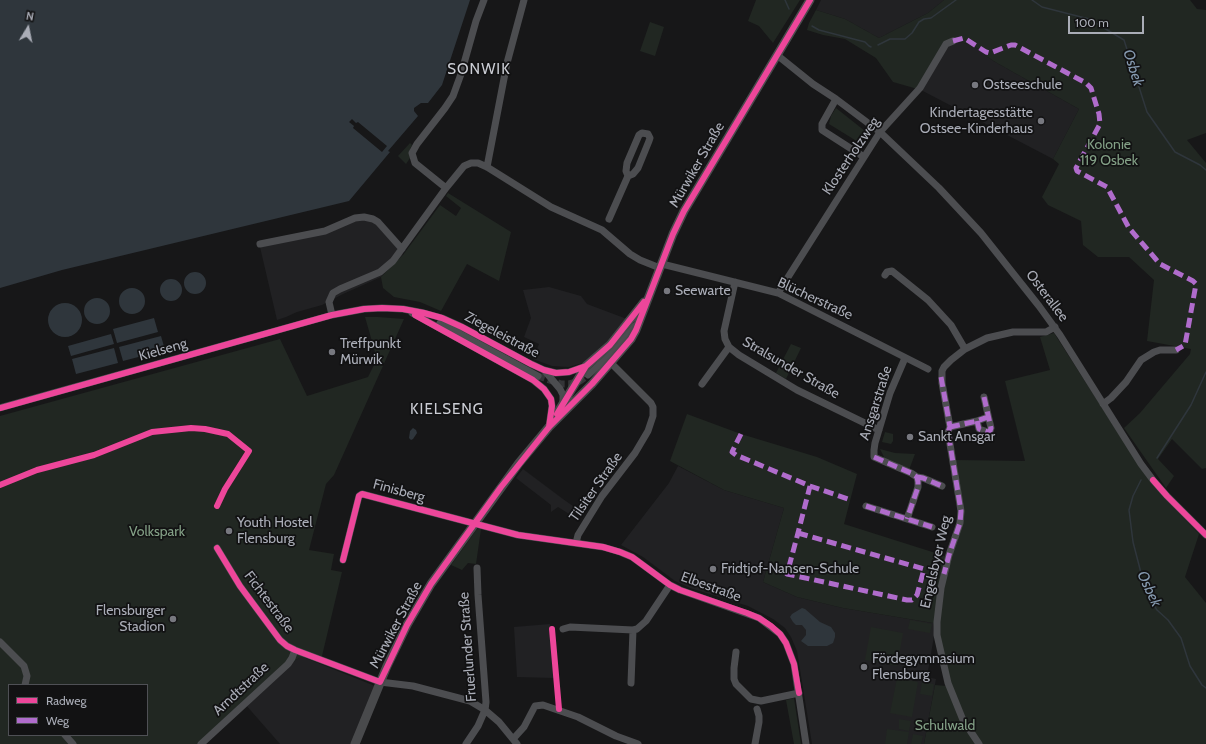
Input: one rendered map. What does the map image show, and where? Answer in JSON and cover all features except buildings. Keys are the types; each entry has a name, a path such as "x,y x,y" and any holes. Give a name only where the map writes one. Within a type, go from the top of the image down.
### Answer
{"main road":[{"name":"Mürwiker Straße","path":"355,744 380,682 418,604 431,584 519,463 552,424 631,340 684,211 810,0"},
{"name":"Mürwiker Straße","path":"552,424 563,403 587,371 610,345 650,294"}],"street":[{"path":"446,188 415,163 412,153 453,96 484,0"},
{"path":"332,315 329,302 333,293 380,272 393,261 446,188 464,166 470,163 478,163 487,167 506,63 524,0"},
{"name":"Klosterholzweg","path":"778,293 880,132 920,88 946,44 953,41"},
{"name":"Osterallee","path":"777,55 813,84 836,99 880,132 939,188 981,233 1055,327 1141,464 1167,496 1206,535"},
{"path":"836,99 822,124 822,130 864,157"},
{"path":"602,230 608,221 628,176 626,167 627,163 639,135 642,133 648,134 650,136 650,141 638,168 633,174 628,176"},
{"name":"Blücherstraße","path":"487,167 551,207 602,230 630,254 640,260 778,293 928,369"},
{"path":"260,244 325,231 355,218 364,217 378,222 402,249"},
{"path":"885,274 887,272 892,272 928,300 951,325 965,349 987,338 1003,334 1046,332 1055,327"},
{"name":"Stralsunder Straße","path":"735,282 724,331 725,339 729,347 738,355 797,390 879,430"},
{"name":"Ziegeleistraße","path":"332,315 364,309 382,308 424,313 462,327 544,370 556,372 587,371 609,356 640,321"},
{"name":"Ziegeleistraße","path":"407,310 445,324 538,376"},
{"name":"Ziegeleistraße","path":"407,310 539,384 551,399 552,424"},
{"name":"Kielseng","path":"0,408 332,315"},
{"path":"702,384 729,347"},
{"name":"Engelsbyer Weg","path":"965,349 944,367 941,376 950,427 948,432 961,511 960,523 949,556 941,588 937,635 948,683 963,720 979,744"},
{"path":"1103,404 1126,382 1141,360 1147,355 1160,350 1176,350"},
{"name":"Ansgarstraße","path":"905,358 890,393 875,443 874,457 917,477"},
{"name":"Tilsiter Straße","path":"474,524 518,535 576,543 578,535 602,496 643,440 653,416 653,407 651,403 611,363"},
{"name":"Ziegeleistraße","path":"544,370 560,389 563,395 563,403"},
{"path":"977,421 980,429 988,432 991,428 984,397"},
{"path":"950,427 988,417"},
{"path":"907,519 918,487 917,477 942,486"},
{"name":"Finisberg","path":"343,560 359,496 362,494 474,524"},
{"path":"866,506 932,527"},
{"name":"Elbestraße","path":"576,543 603,547 620,552 636,560 670,585 680,590 760,618 771,626 780,634 786,643 794,664 806,744"},
{"name":"Fichtestraße","path":"217,548 240,586 280,640 294,650 380,682 413,686 452,695 470,701 485,710 499,722 516,741"},
{"name":"Fruerlunder Straße","path":"466,744 478,726 485,710 486,702 479,616 477,568"},
{"path":"563,629 570,627 633,630 641,626 646,621 670,585"},
{"path":"631,683 633,630"},
{"path":"0,642 24,666 27,676 25,684"},
{"name":"Arndtstraße","path":"201,744 288,664 292,658 294,650"},
{"path":"736,652 733,674 734,679 736,684 752,699 761,701 799,693"},
{"path":"516,741 535,706 543,705 578,717 616,736 638,744"},
{"path":"755,744 759,722 757,709"},
{"path":"66,736 73,744"}],"shaded area":[{"path":"0,0 470,0 442,85 428,103 421,103 414,108 414,111 418,116 388,151 390,152 349,201 62,270 0,288"},
{"path":"821,0 944,0 928,13 879,38 845,19 816,10"},
{"name":"Ostseeschule","path":"958,42 970,44 997,63 1079,109 1053,159 921,90 949,44"},
{"path":"362,219 373,221 403,255 381,277 322,305 297,312 277,320 260,247"},
{"path":"195,272 199,273 205,279 205,287 199,293 195,294 191,293 185,287 184,283 185,279 191,273"},
{"path":"171,279 179,282 182,290 179,298 171,301 163,298 160,290 163,282"},
{"path":"549,287 581,296 587,304 627,319 612,339 589,361 569,367 552,366 533,359 539,344 524,337 531,318 523,290"},
{"path":"132,288 141,292 145,301 141,310 132,314 123,310 119,301 123,292"},
{"path":"97,298 106,302 110,311 106,320 97,324 88,320 84,311 88,302"},
{"path":"62,303 68,303 72,304 79,310 82,320 81,327 75,334 68,337 62,337 58,336 51,330 48,323 48,317 49,313 55,306"},
{"path":"154,318 158,332 117,343 113,329"},
{"path":"111,334 114,344 71,356 68,346"},
{"path":"161,336 165,350 123,361 119,347"},
{"path":"114,348 118,363 76,374 72,359"},
{"path":"413,428 417,433 411,440 409,438 410,431"},
{"path":"678,466 724,490 784,508 763,582 797,597 843,608 933,623 934,636 927,677 936,679 924,744 812,744 797,651 785,628 773,619 748,606 690,588 675,581 643,557 621,545 669,483"},
{"path":"523,469 580,511 574,517 558,507 551,512 551,505 516,478"},
{"path":"802,608 820,622 831,627 835,633 833,643 827,646 808,646 801,641 806,635 806,630 802,625 796,625 790,617"},
{"path":"550,624 554,678 517,677 514,627"},
{"path":"303,657 380,688 358,744 280,744 245,704 288,665"}],"green space":[{"path":"756,0 800,0 773,43 759,26 748,21"},
{"name":"Kolonie 119 Osbek","path":"944,0 1190,0 1197,9 1206,10 1206,133 1187,140 1206,163 1206,468 1202,469 1172,439 1158,459 1174,476 1166,488 1124,428 1140,413 1190,354 1191,349 1147,341 1154,280 1129,257 1098,257 1083,245 1081,221 1048,205 1042,197 1059,164 1053,159 1079,109 997,63 970,44 958,42 949,44 921,90 893,82 876,58 845,39 807,30 816,10 845,19 879,38 928,13"},
{"path":"650,22 664,27 655,56 640,51"},
{"path":"836,108 870,135 863,145 829,124 831,116"},
{"path":"410,143 412,145 410,149 410,158 406,164 398,156"},
{"path":"448,193 511,232 499,281 467,264 441,311 420,302 394,297 383,288 381,277 403,255 440,205 456,216 461,208 446,196"},
{"name":"Volkspark","path":"365,317 404,319 334,475 326,484 309,550 334,554 331,570 342,572 322,656 299,658 288,665 201,744 0,744 0,416 280,339 307,396 368,377 377,359"},
{"name":"Schulwald","path":"1054,333 1142,470 1165,499 1199,534 1185,577 1206,603 1206,744 924,744 935,685 947,686 933,623 843,608 797,597 763,582 784,508 724,490 670,461 687,414 741,434 817,457 857,474 844,524 945,556 962,522 955,460 1025,461 1005,381 1050,370 1040,337"},
{"path":"791,344 801,348 786,379 776,373"},
{"path":"885,432 893,434 893,441 891,444 882,442"},
{"path":"880,449 895,453 915,454 909,470 883,459 884,457"},
{"path":"477,529 481,529 476,564 468,563 462,570 451,565"},
{"path":"910,620 932,624 930,633 908,629"},
{"path":"871,627 903,633 897,666 865,660"},
{"path":"897,678 918,682 912,717 890,713"},
{"path":"922,682 934,684 932,696 920,694"},
{"path":"794,698 801,744 794,744 786,700"},
{"path":"899,719 911,721 909,731 899,729"},
{"path":"887,729 909,732 907,744 885,744"},
{"path":"913,734 923,736 921,744 911,744"}],"pier":[{"path":"352,119 356,123 358,122 387,146 382,152 353,128 354,126 349,122"}],"waterway":[{"name":"Osbek","path":"785,0 789,9"},
{"name":"Osbek","path":"878,45 890,39 905,39 912,33 919,22 924,19 931,18 956,0"},
{"name":"Osbek","path":"1032,0 1042,7 1089,19 1124,40 1147,112 1175,152 1200,165 1206,170"},
{"name":"Osbek","path":"812,26 819,30 865,42 871,47"},
{"name":"Osbek","path":"1157,458 1191,405 1206,372"},
{"name":"Osbek","path":"1141,480 1133,496 1129,510 1133,542 1142,581 1149,598 1157,610 1168,620 1181,638 1190,666 1202,685 1206,688"}],"tunnel":[{"path":"538,376 561,384 569,384 580,381 588,375"}],"marked path":[{"path":"953,41 964,38 990,53 1011,45 1015,45 1086,83 1091,88 1099,114 1100,124 1076,168 1077,171 1107,187 1129,228 1160,264 1196,284 1185,345 1176,350"},
{"path":"941,377 950,427 948,432 961,511 960,523 944,574"},
{"path":"977,421 979,429 988,432 990,431 991,428 984,397"},
{"path":"950,427 988,417"},
{"path":"741,434 732,452 736,455 810,486 848,499 850,502"},
{"path":"874,457 917,477 918,487 907,519"},
{"path":"917,477 942,486"},
{"path":"798,533 924,569 917,595 912,600 907,600 787,574 810,486"},
{"path":"866,506 932,527"}],"cycle path":[{"path":"217,548 240,586 280,640 287,646 380,682 407,625 431,584 501,487 549,427 592,384 631,339 636,330 673,234 684,211 810,0"},
{"path":"557,414 586,366 610,345 644,302"},
{"path":"0,408 332,315 364,309 403,309 442,318 544,370 556,373 569,372 586,366"},
{"path":"415,315 533,380 544,389 551,399 552,406 549,427"},
{"path":"0,485 37,470 94,455 152,432 191,428 205,429 228,434 249,451 225,489 217,506"},
{"path":"1153,480 1206,535"},
{"path":"343,560 359,496 362,494 518,535 603,547 632,557 670,585 680,590 747,613 759,618 771,626 780,634 786,643 794,664 799,693"},
{"path":"552,629 559,709"}],"place":[{"name":"Ostseeschule","path":"975,85"},
{"name":"Kindertagesstätte Ostsee-Kinderhaus","path":"1041,121"},
{"name":"Seewarte","path":"667,291"},
{"name":"Treffpunkt Mürwik","path":"332,352"},
{"name":"Sankt Ansgar","path":"910,437"},
{"name":"Youth Hostel Flensburg","path":"229,531"},
{"name":"Fridtjof-Nansen-Schule","path":"713,569"},
{"name":"Flensburger Stadion","path":"173,619"},
{"name":"Fördegymnasium Flensburg","path":"864,667"}],"district":[{"name":"SONWIK","path":"479,70"},
{"name":"KIELSENG","path":"447,410"}]}
